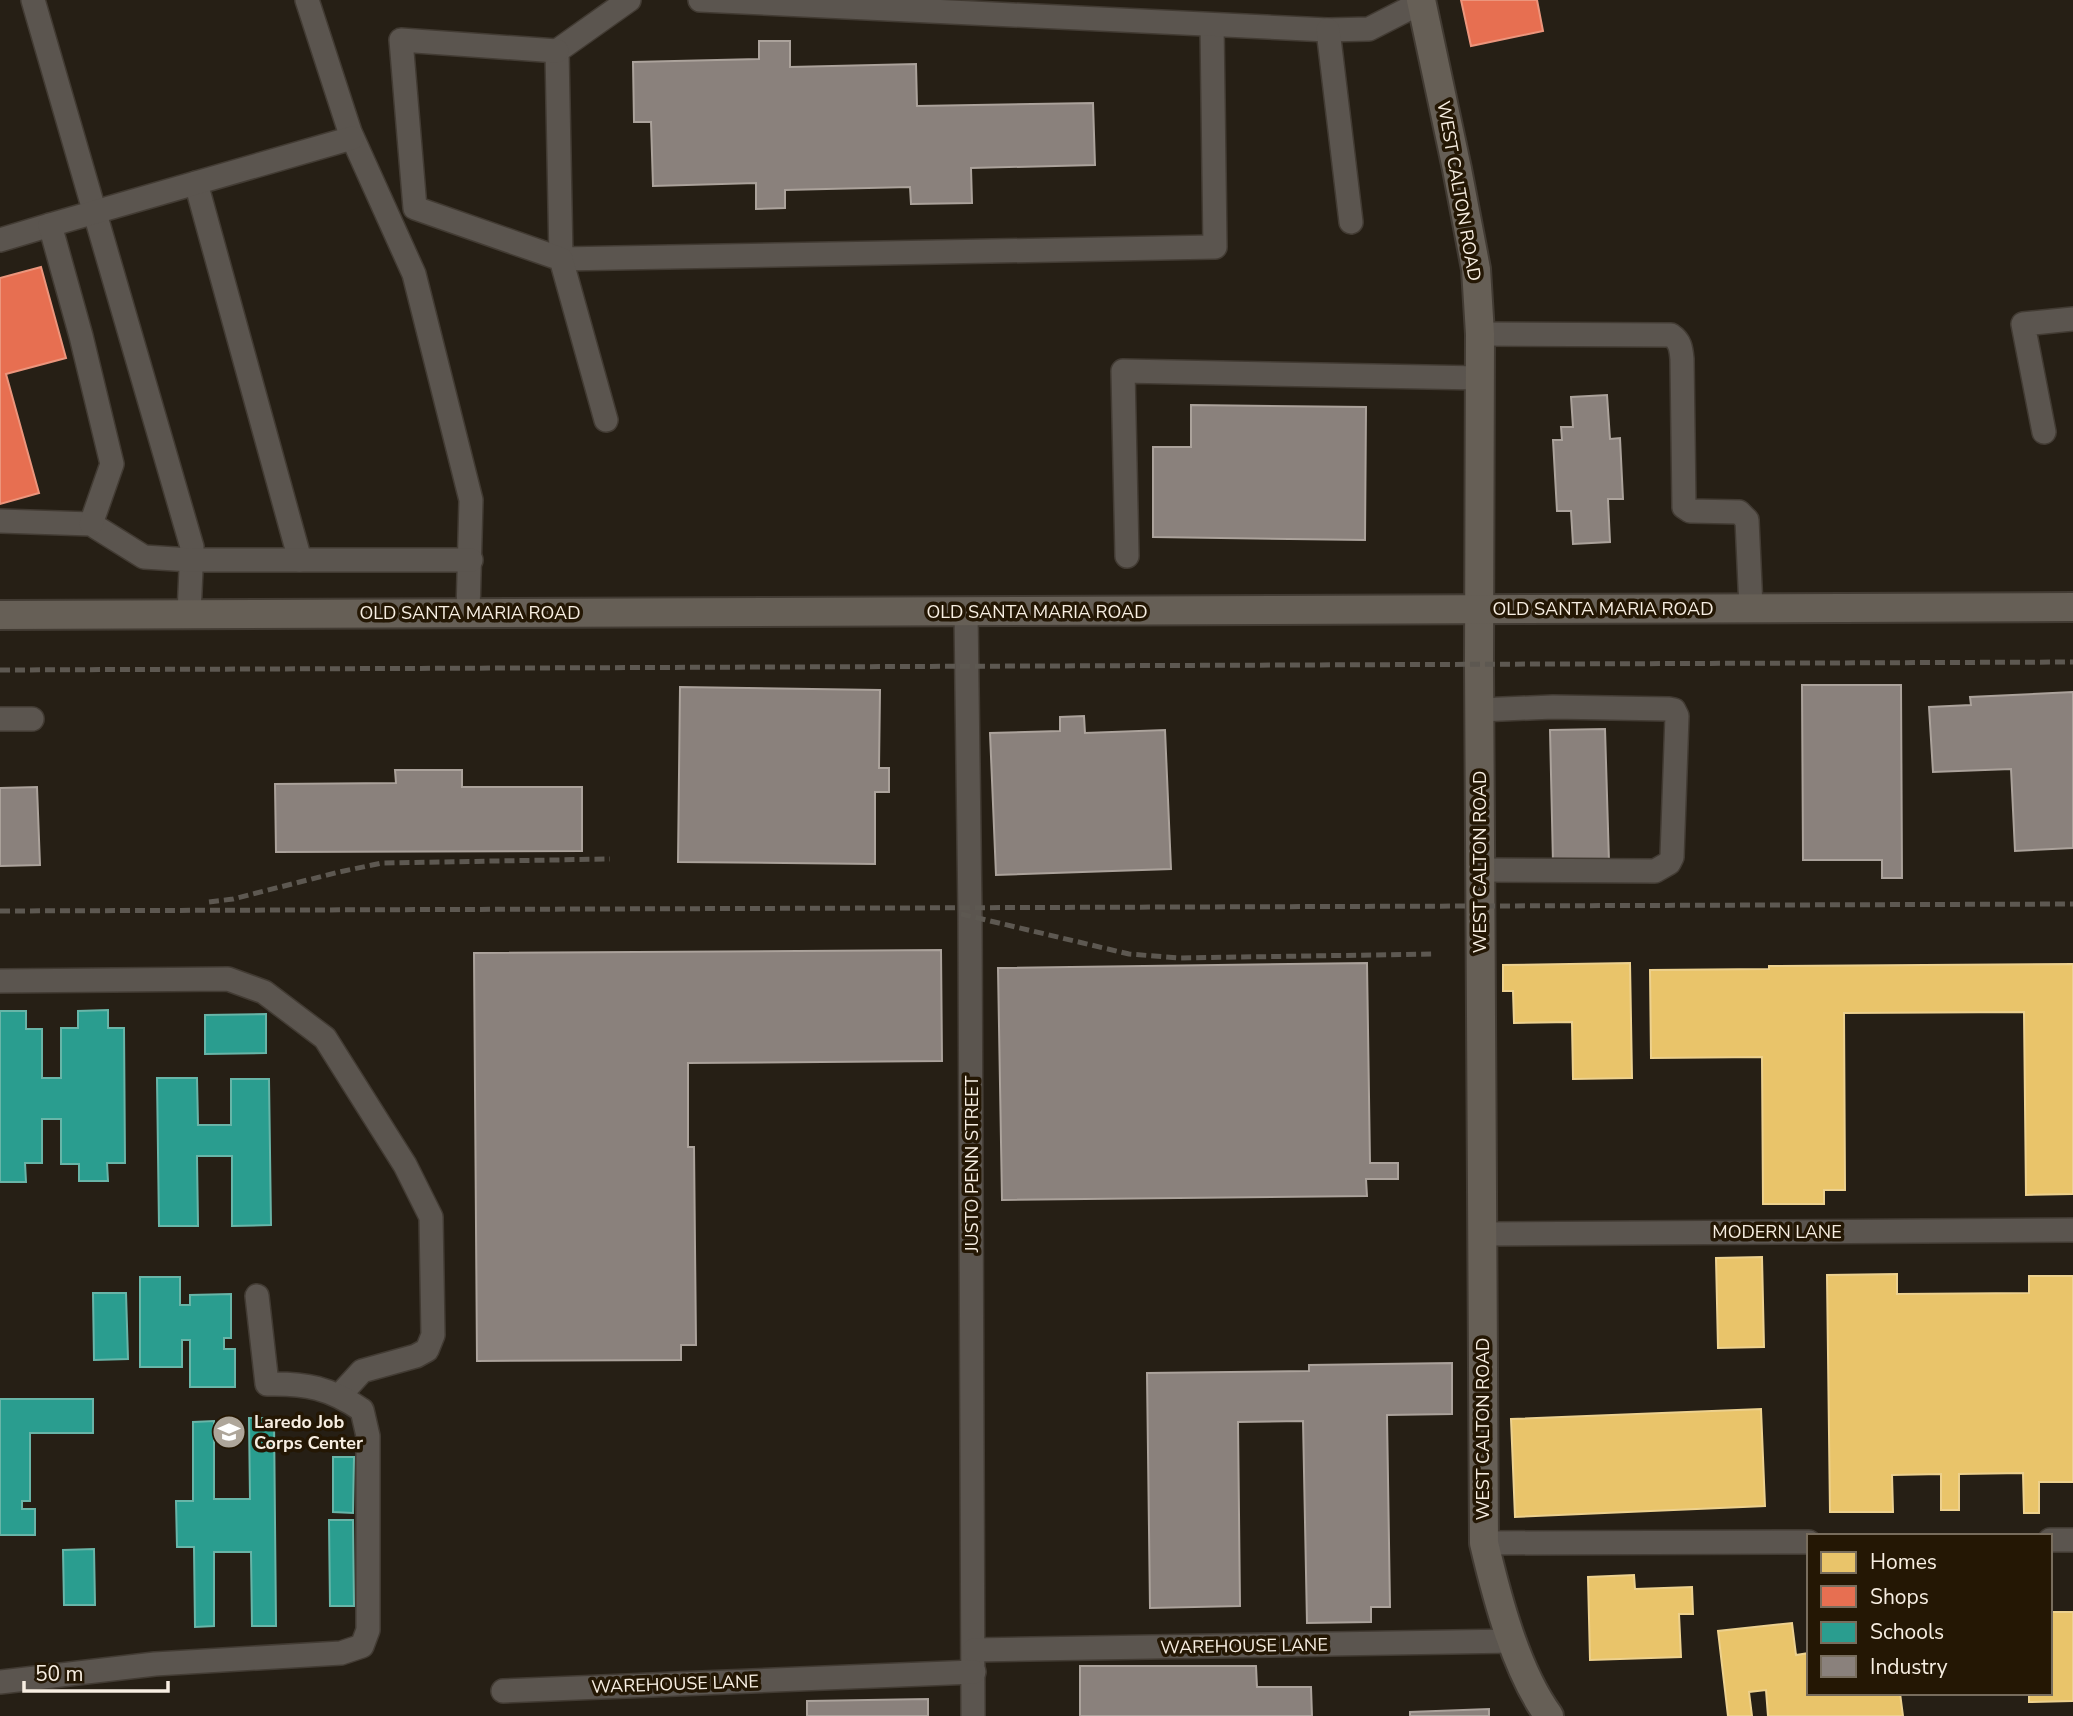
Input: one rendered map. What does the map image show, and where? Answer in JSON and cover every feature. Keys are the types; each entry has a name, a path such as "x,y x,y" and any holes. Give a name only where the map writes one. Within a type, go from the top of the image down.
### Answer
{"main road":[{"name":"WEST CALTON ROAD","path":"1422,1 1476,269 1480,334 1479,710 1484,1543 1495,1589 1513,1641 1530,1682 1549,1716"},
{"name":"OLD SANTA MARIA ROAD","path":"0,615 2073,607"}],"street":[{"path":"33,0 192,547 189,614"},
{"path":"307,0 352,138 414,274 471,500 468,613"},
{"path":"629,0 557,51 401,40 415,208 561,259 1216,247 1212,25"},
{"path":"700,0 1328,30 1370,29 1422,1"},
{"path":"1328,30 1351,222"},
{"path":"557,51 561,259 606,420"},
{"path":"0,240 352,138"},
{"path":"196,183 300,560"},
{"path":"50,225 112,464 91,524"},
{"path":"2043,432 2023,324 2073,319"},
{"path":"1480,334 1671,335 1676,338 1682,359 1684,507 1689,511 1739,512 1746,520 1751,608"},
{"path":"1127,556 1123,371 1479,378"},
{"path":"0,521 91,524 144,557 191,560 471,560"},
{"name":"JUSTO PENN STREET","path":"966,612 973,1716"},
{"path":"1479,710 1669,709 1674,710 1677,716 1670,863 1655,871 1480,870"},
{"path":"0,719 32,719"},
{"path":"0,981 228,979 264,992 325,1038 405,1165 430,1217 433,1335 427,1350 416,1356 362,1371 340,1395"},
{"name":"MODERN LANE","path":"1482,1234 2073,1230"},
{"path":"0,1682 155,1664 341,1653 362,1646 368,1630 368,1436 362,1410 340,1395 295,1384 267,1384 257,1296"},
{"path":"2052,1540 2073,1540"},
{"path":"1484,1543 1807,1542"},
{"name":"WAREHOUSE LANE","path":"503,1691 974,1661 1513,1641"}],"building: Homes":[{"path":"1630,963 1632,1078 1573,1079 1572,1022 1514,1023 1513,991 1503,991 1503,965"},
{"path":"2073,964 2073,1194 2026,1195 2024,1012 1844,1013 1845,1190 1824,1190 1824,1204 1763,1204 1762,1057 1651,1058 1650,970 1769,969 1769,966"},
{"path":"1762,1257 1764,1347 1718,1348 1716,1258"},
{"path":"1897,1274 1897,1294 2029,1293 2029,1276 2073,1276 2073,1482 2039,1482 2039,1513 2024,1513 2023,1473 1959,1474 1959,1510 1941,1510 1941,1474 1892,1475 1893,1512 1830,1512 1827,1275"},
{"path":"1761,1409 1765,1506 1515,1517 1511,1419"},
{"path":"1634,1575 1635,1589 1692,1587 1693,1614 1679,1614 1681,1657 1590,1660 1588,1577"},
{"path":"2052,1612 2073,1612 2073,1701 2029,1702 2029,1695 2052,1695"},
{"path":"1792,1623 1796,1655 1807,1653 1807,1695 1900,1695 1903,1716 1768,1716 1766,1690 1749,1692 1752,1716 1728,1716 1718,1631"}],"building: Shops":[{"path":"1461,0 1537,0 1543,31 1471,46"},
{"path":"41,267 66,358 6,374 39,493 0,504 0,278"}],"building: Schools":[{"path":"108,1010 108,1028 124,1028 125,1163 107,1163 108,1181 79,1181 79,1164 61,1164 61,1119 42,1119 42,1163 25,1163 26,1182 0,1182 0,1011 26,1011 26,1029 42,1029 42,1078 61,1078 61,1028 78,1028 78,1011"},
{"path":"266,1014 266,1053 205,1054 205,1015"},
{"path":"157,1078 197,1078 198,1125 231,1125 231,1079 269,1079 271,1225 232,1226 232,1156 197,1156 198,1226 159,1226"},
{"path":"140,1277 180,1277 180,1305 190,1305 190,1295 231,1294 231,1338 224,1338 224,1349 235,1349 235,1387 190,1387 190,1340 182,1340 182,1367 140,1367"},
{"path":"93,1293 126,1293 128,1359 94,1360"},
{"path":"0,1399 93,1399 93,1433 30,1433 30,1501 22,1501 22,1509 35,1509 35,1535 0,1535"},
{"path":"249,1418 274,1418 276,1626 252,1626 251,1552 214,1552 214,1626 195,1627 194,1547 177,1547 176,1501 193,1501 193,1422 214,1421 214,1499 250,1499"},
{"path":"333,1457 354,1457 353,1513 333,1512"},
{"path":"329,1520 353,1520 354,1606 330,1606"},
{"path":"94,1549 95,1605 64,1605 63,1550"}],"building: Industry":[{"path":"759,41 790,41 790,67 916,64 917,106 1093,103 1095,165 971,168 972,203 911,204 910,187 785,190 785,208 756,209 756,183 653,186 651,122 634,122 633,62 759,59"},
{"path":"1607,395 1610,439 1620,438 1623,499 1608,499 1610,542 1573,544 1571,511 1557,511 1553,440 1562,440 1561,427 1573,427 1571,397"},
{"path":"1191,405 1366,407 1365,540 1153,537 1153,447 1191,447"},
{"path":"1802,685 1901,685 1902,878 1882,878 1882,860 1803,860"},
{"path":"680,687 880,690 879,768 889,768 889,792 875,792 875,864 678,862"},
{"path":"2073,692 2073,848 2015,851 2011,769 1933,772 1929,707 1971,705 1970,697"},
{"path":"1084,716 1085,733 1165,730 1171,869 996,875 990,733 1060,731 1060,717"},
{"path":"1605,729 1609,862 1553,863 1550,730"},
{"path":"395,770 462,770 462,787 582,787 582,851 276,852 275,784 396,783"},
{"path":"37,787 40,865 0,866 0,788"},
{"path":"941,950 942,1061 688,1063 688,1147 694,1147 696,1345 681,1345 681,1360 477,1361 474,953"},
{"path":"1367,963 1370,1163 1398,1163 1398,1179 1366,1179 1367,1196 1002,1200 998,968"},
{"path":"1452,1363 1452,1414 1387,1415 1390,1607 1371,1607 1371,1622 1307,1623 1303,1421 1238,1422 1240,1606 1150,1608 1147,1373 1309,1371 1309,1365"},
{"path":"1080,1666 1256,1666 1257,1687 1311,1687 1312,1716 1080,1716"},
{"path":"928,1699 928,1716 807,1716 807,1701"},
{"path":"1489,1709 1489,1716 1410,1716 1410,1712"}],"railway":[{"path":"0,670 2073,662"},
{"path":"209,902 233,899 382,863 610,859"},
{"path":"0,911 2073,904"},
{"path":"961,914 1129,954 1179,958 1435,954"}],"place":[{"name":"Laredo Job Corps Center","path":"229,1432"}]}
